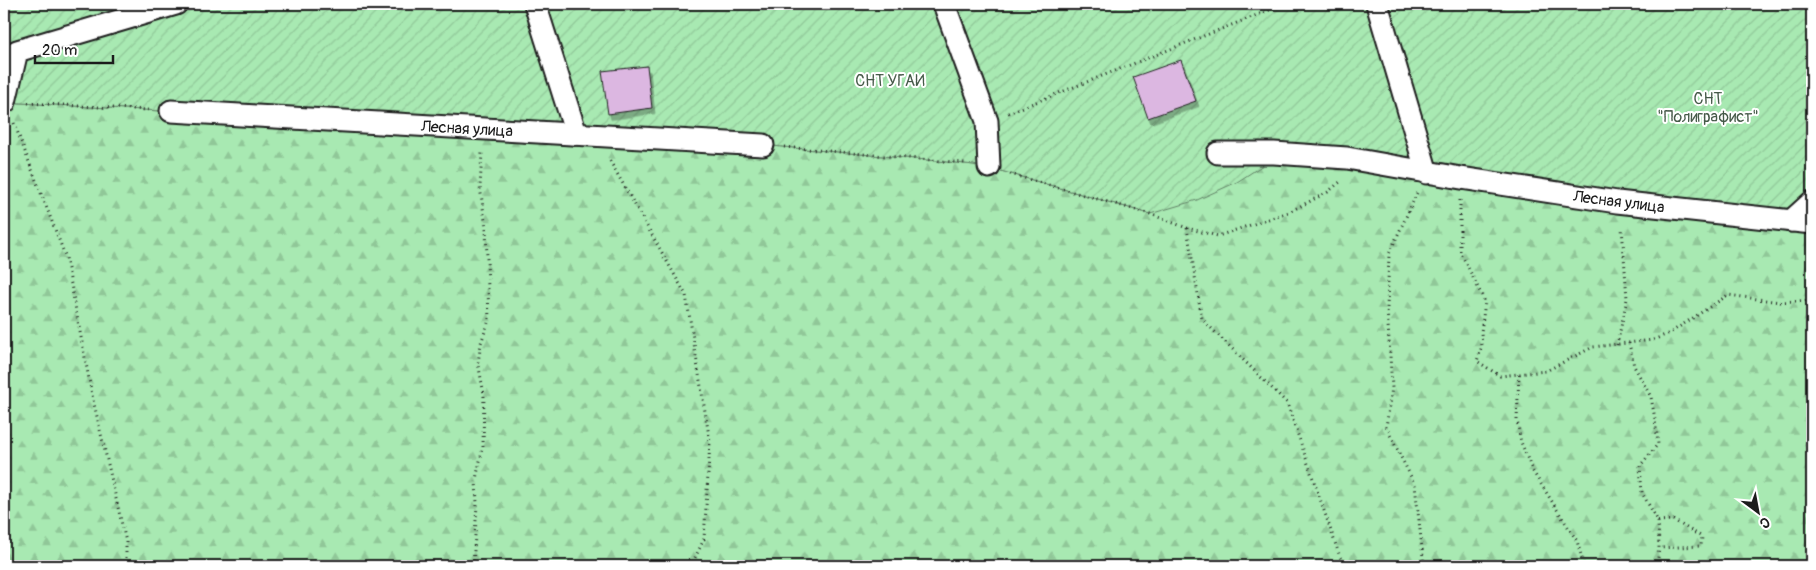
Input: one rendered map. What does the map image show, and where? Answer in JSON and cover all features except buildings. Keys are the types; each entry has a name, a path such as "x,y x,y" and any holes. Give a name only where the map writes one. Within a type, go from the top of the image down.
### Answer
{"street":[{"path":"4,102 17,51 176,4"},
{"path":"535,4 576,134"},
{"path":"944,4 987,121 988,167"},
{"path":"1377,4 1427,172"},
{"name":"Лесная улица","path":"171,111 763,145"},
{"name":"Лесная улица","path":"1218,153 1274,153 1347,158 1618,202 1812,223"},
{"path":"1791,221 1812,202"}],"path":[{"path":"987,121 1285,4"},
{"path":"126,566 126,542 92,395 66,258 4,102 171,111"},
{"path":"474,566 477,505 476,479 483,447 484,394 478,363 481,343 489,320 486,228 480,187 481,129"},
{"path":"604,136 608,157 686,296 710,442 704,539 691,566"},
{"path":"763,145 960,162 988,167 1150,214 1187,228 1218,236 1289,212 1328,192 1365,161"},
{"path":"1424,566 1415,486 1386,427 1392,388 1387,308 1389,254 1427,172"},
{"path":"1461,178 1460,251 1485,302 1481,332 1482,346 1477,361 1500,376 1546,371 1594,347 1653,340 1670,333 1728,295 1780,302 1812,300"},
{"path":"1617,345 1627,298 1622,224 1618,202"},
{"path":"1187,228 1202,319 1287,403 1340,557 1346,566"},
{"path":"1629,344 1634,366 1651,397 1655,419 1658,444 1640,466 1642,493 1658,521 1659,548 1657,566"},
{"path":"1519,374 1517,420 1521,442 1532,470 1577,542 1584,566"},
{"path":"1658,521 1673,520 1702,537 1701,546 1659,548"}],"green space":[{"path":"4,4 1812,4 1812,223 1280,154 1237,182 1197,200 1150,214 994,169 989,171 974,165 938,161 772,146 4,102"},
{"path":"4,102 772,146 938,161 974,165 989,171 994,169 1150,214 1280,154 1812,223 1812,566 4,566"}],"park label":[{"name":"СНТ УГАИ","path":"890,80"},
{"name":"СНТ \"Полиграфист\"","path":"1708,107"}]}
